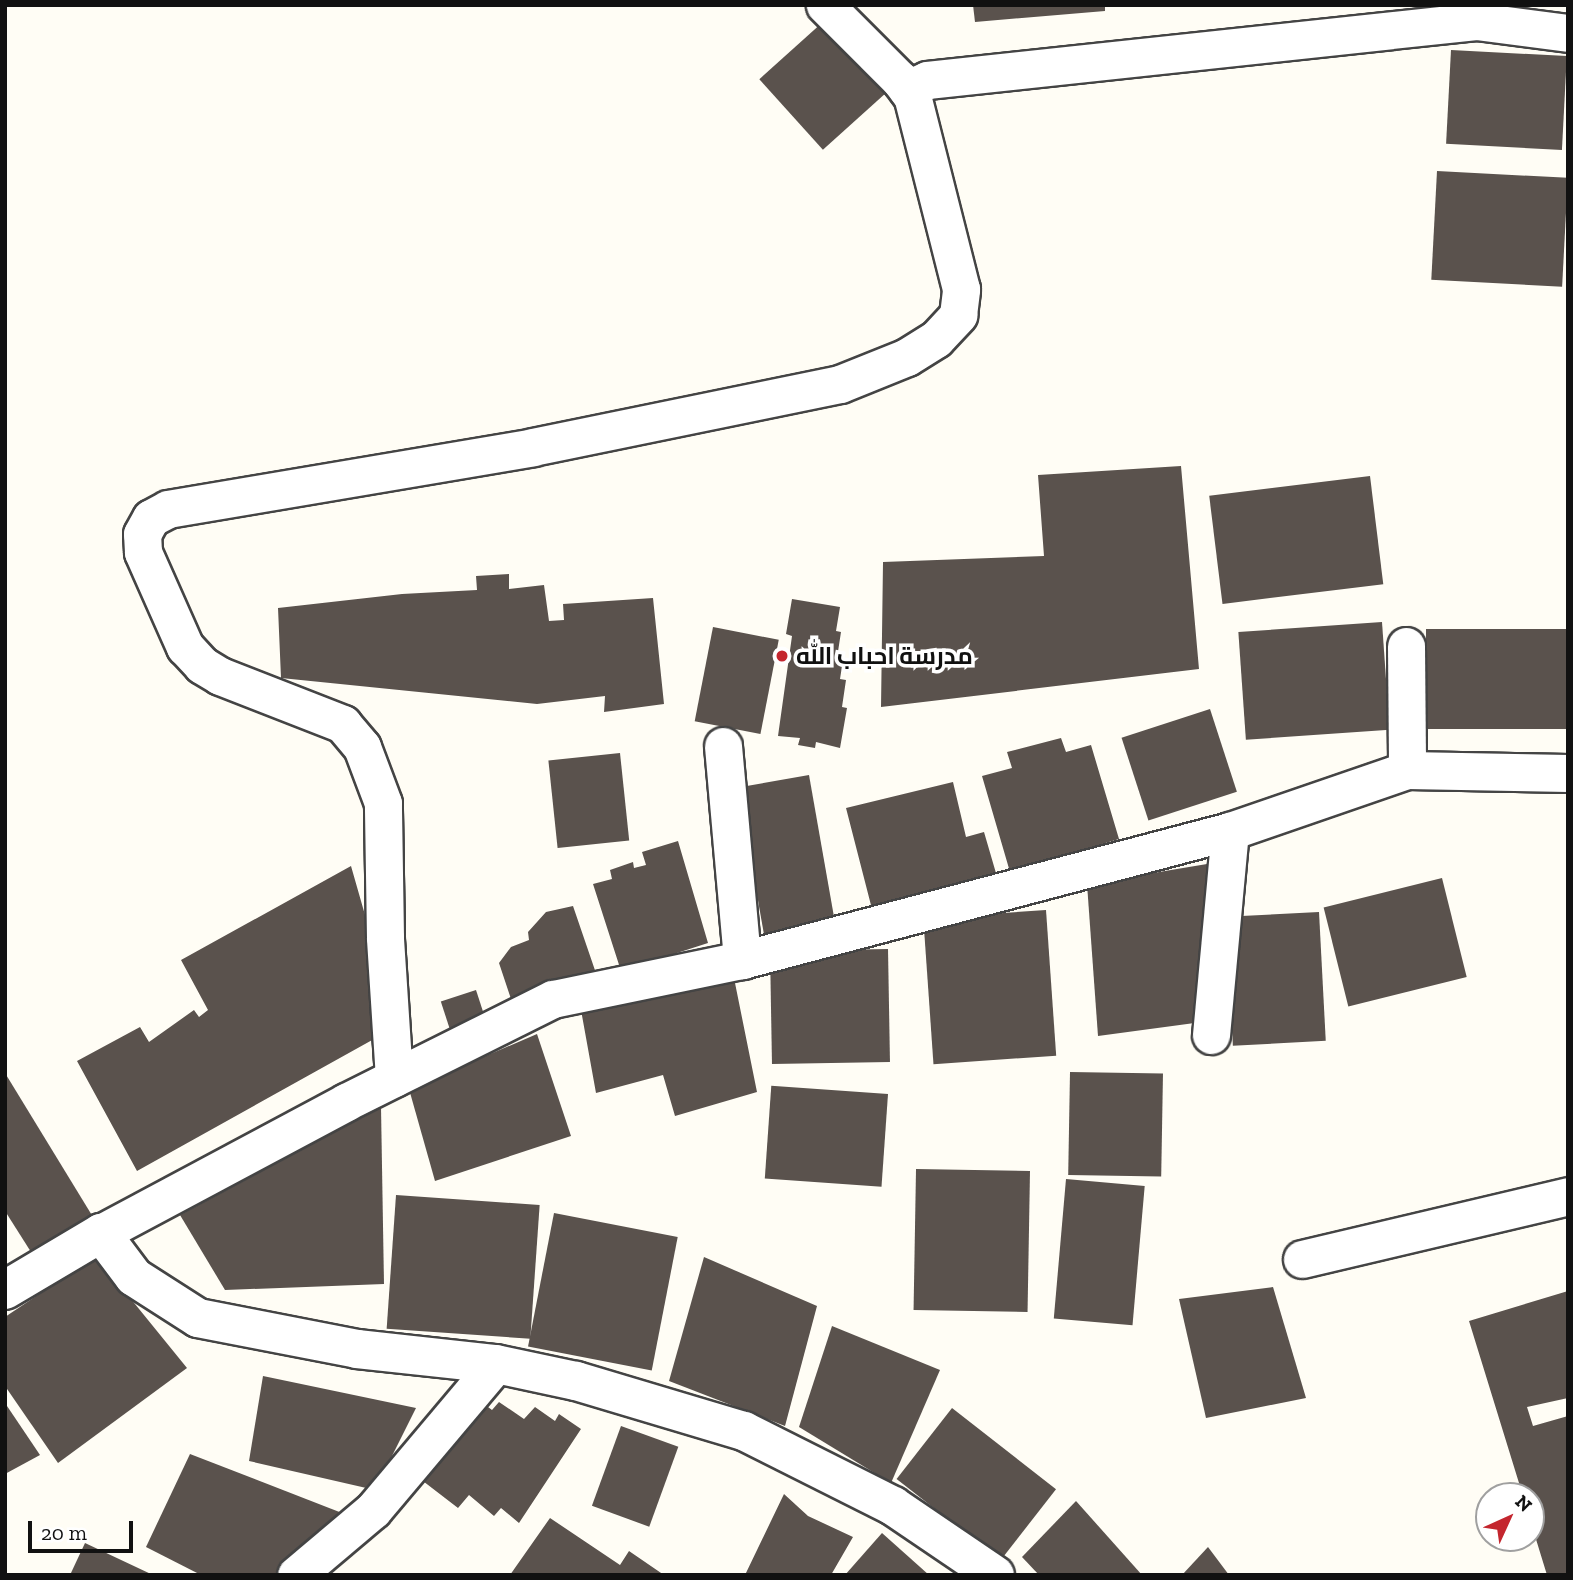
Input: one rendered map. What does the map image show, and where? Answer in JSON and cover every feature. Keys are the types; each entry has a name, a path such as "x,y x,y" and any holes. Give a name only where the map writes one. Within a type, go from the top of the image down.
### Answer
{"street":[{"path":"394,1078 385,937 383,803 362,747 343,724 220,676 202,665 185,648 143,552 142,534 151,519 169,509 534,447 840,384 907,356 936,339 958,315 961,289 912,96 825,5"},
{"path":"907,89 928,80 1476,20 1568,33"},
{"path":"1406,646 1406,770"},
{"path":"723,746 743,960"},
{"path":"5,1290 101,1233 394,1078 552,999 743,960 1230,831 1406,770 1568,774"},
{"path":"1211,1035 1230,831"},
{"path":"1302,1259 1568,1196"},
{"path":"101,1233 134,1277 198,1318 357,1349 496,1364 576,1381 744,1431 893,1506 995,1575"},
{"path":"296,1575 373,1510 496,1364"}],"building":[{"path":"973,5 1105,5 1105,11 975,22"},
{"path":"824,21 888,92 823,150 759,79"},
{"path":"1451,50 1567,56 1562,150 1446,144"},
{"path":"1437,171 1568,178 1562,287 1431,280"},
{"path":"1181,466 1199,669 881,707 883,562 1044,556 1038,475"},
{"path":"1370,476 1383,584 1222,604 1209,496"},
{"path":"509,574 509,589 544,585 549,621 564,620 563,604 653,598 664,704 604,712 605,696 537,704 281,678 278,608 402,594 477,590 476,576"},
{"path":"792,599 840,607 836,631 841,632 837,658 843,660 840,679 846,680 842,707 847,708 840,748 816,742 815,748 798,745 800,738 778,736 792,636 786,634"},
{"path":"1382,622 1390,730 1246,740 1238,632"},
{"path":"713,627 779,640 760,734 695,721"},
{"path":"1426,629 1568,629 1568,729 1426,729"},
{"path":"1210,709 1237,792 1148,820 1122,738"},
{"path":"1061,738 1066,752 1091,745 1119,839 1010,872 982,776 1012,768 1007,752"},
{"path":"620,753 629,841 558,848 548,761"},
{"path":"809,775 836,927 765,939 738,788"},
{"path":"953,782 966,837 984,832 998,880 873,913 846,808"},
{"path":"678,841 708,943 621,971 593,884 612,879 610,870 633,862 634,868 646,865 642,852"},
{"path":"1207,864 1202,1022 1098,1036 1087,884"},
{"path":"351,866 371,936 374,1039 137,1171 77,1061 140,1027 149,1042 194,1010 199,1017 208,1010 181,960"},
{"path":"1442,878 1467,977 1348,1006 1324,908"},
{"path":"573,906 599,982 514,1008 499,963 511,947 529,940 528,932 546,912"},
{"path":"1046,910 1056,1056 933,1064 923,919"},
{"path":"1319,912 1326,1041 1233,1046 1226,917"},
{"path":"888,949 890,1062 772,1064 770,951"},
{"path":"734,978 757,1092 675,1116 663,1075 596,1093 581,1010"},
{"path":"476,990 487,1023 452,1035 441,1001"},
{"path":"537,1034 571,1136 435,1181 409,1089"},
{"path":"1070,1072 1163,1074 1161,1177 1068,1175"},
{"path":"5,1073 93,1217 31,1252 5,1211"},
{"path":"771,1086 888,1094 882,1187 765,1179"},
{"path":"381,1107 384,1284 225,1290 180,1215"},
{"path":"916,1169 1030,1171 1028,1312 914,1310"},
{"path":"1066,1179 1145,1186 1132,1325 1054,1318"},
{"path":"396,1195 540,1205 530,1339 387,1329"},
{"path":"554,1213 678,1237 652,1371 528,1347"},
{"path":"96,1256 187,1368 58,1463 5,1386 5,1317"},
{"path":"704,1257 817,1306 785,1426 669,1381"},
{"path":"1273,1287 1306,1398 1206,1418 1179,1299"},
{"path":"1568,1291 1568,1398 1527,1407 1533,1426 1568,1416 1568,1575 1547,1575 1540,1552 1545,1552 1545,1482 1519,1482 1469,1321"},
{"path":"832,1326 940,1370 891,1483 799,1427"},
{"path":"263,1376 416,1408 375,1490 249,1461"},
{"path":"480,1401 492,1410 499,1402 524,1419 535,1407 555,1421 559,1414 581,1429 519,1523 501,1508 494,1516 469,1495 458,1508 419,1478"},
{"path":"5,1403 40,1455 5,1474"},
{"path":"952,1408 1056,1489 1001,1560 897,1479"},
{"path":"621,1426 678,1447 649,1527 592,1506"},
{"path":"190,1454 342,1513 278,1575 201,1575 146,1547"},
{"path":"784,1494 808,1516 853,1537 831,1575 745,1575"},
{"path":"1076,1501 1142,1575 1039,1575 1022,1557"},
{"path":"550,1518 620,1565 629,1551 664,1575 510,1575"},
{"path":"882,1533 929,1575 845,1575"},
{"path":"85,1543 153,1575 70,1575"},
{"path":"1208,1547 1229,1575 1182,1575"}],"place":[{"name":"مدرسة احباب الله","path":"782,656"}]}
